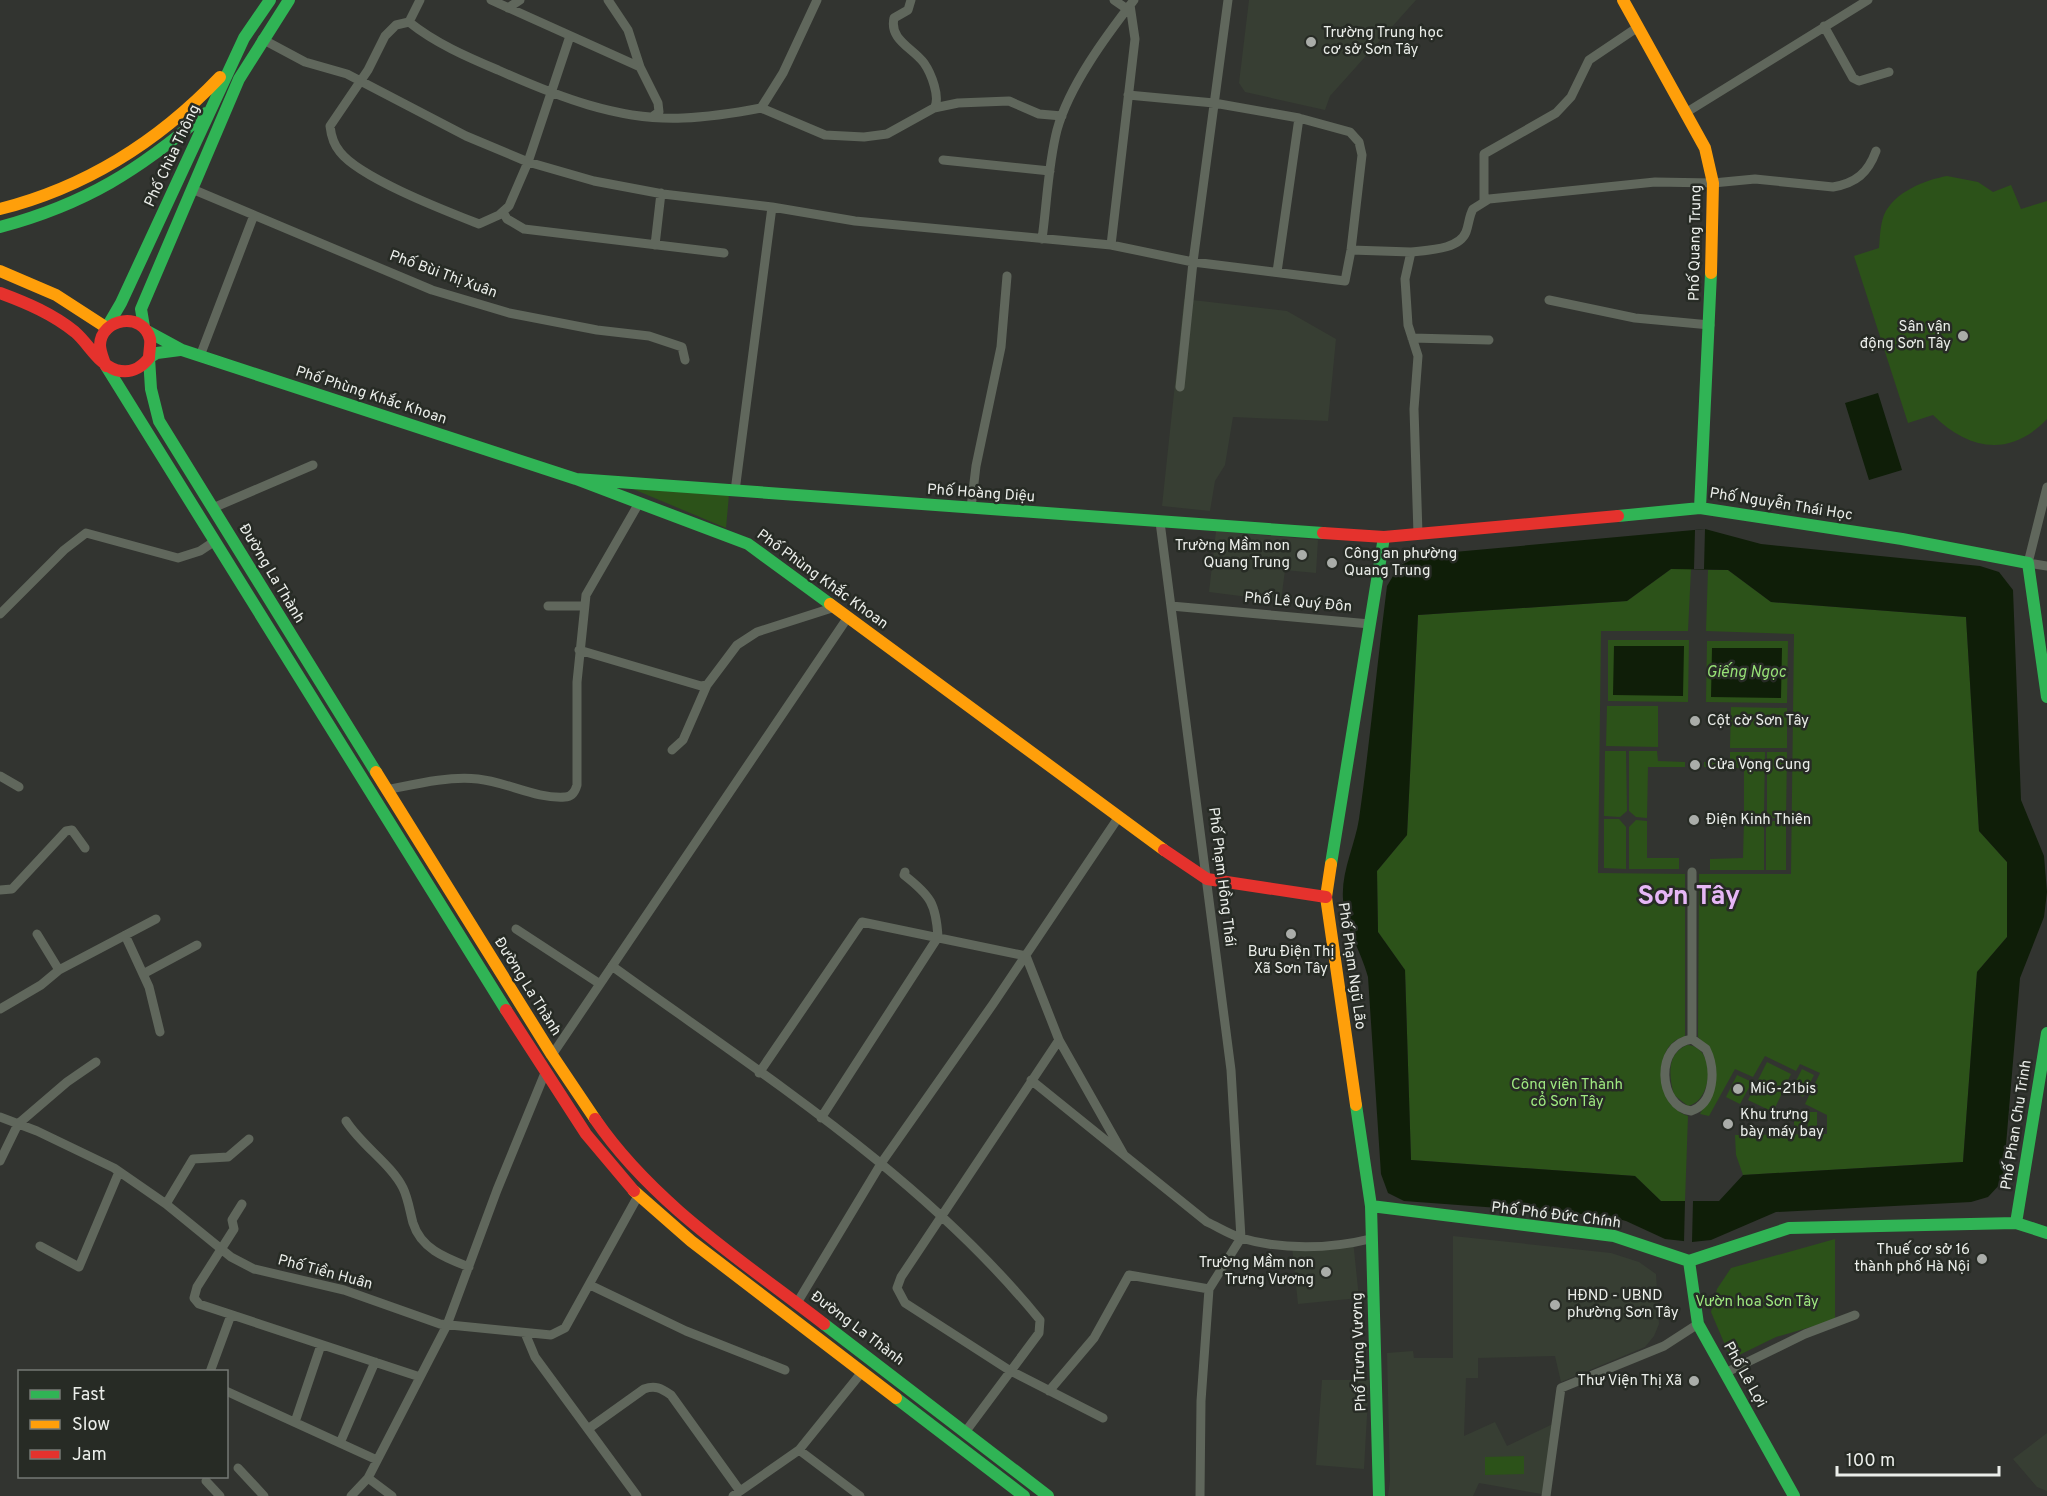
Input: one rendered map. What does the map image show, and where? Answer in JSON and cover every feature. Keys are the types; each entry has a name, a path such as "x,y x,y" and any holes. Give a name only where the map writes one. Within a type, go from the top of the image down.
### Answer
{"main road":[{"name":"Phố Chùa Thông","path":"107,328 121,303 244,38 270,0"},
{"name":"Phố Chùa Thông","path":"146,329 141,309 239,79 262,39 289,0"},
{"name":"Phố Quang Trung","path":"1623,0 1705,148 1713,183 1710,325 1700,508"},
{"path":"0,209 62,191 129,153 171,124 204,95 222,74 244,38"},
{"path":"0,227 68,207 139,169 212,107 239,79"},
{"path":"0,271 37,283 70,302 107,328"},
{"name":"Đường La Thành","path":"0,293 31,304 56,318 78,334 105,364 545,1073 586,1134 638,1196 691,1241 1024,1496"},
{"path":"149,358 152,342 146,329 129,320 120,320 107,328 100,338 99,347 105,364 121,372 137,369 158,353 182,350"},
{"name":"Phố Phùng Khắc Khoan","path":"146,329 182,350 576,479 748,544 1118,818 1207,879 1326,897"},
{"name":"Đường La Thành","path":"149,358 151,389 159,421 386,790 552,1055 598,1123 648,1183 697,1226 1048,1496"},
{"name":"Phố Hoàng Diệu","path":"576,479 1384,537"},
{"path":"623,496 626,483"},
{"name":"Phố Nguyễn Thái Học","path":"1384,537 1700,508 1902,539 2028,563"},
{"name":"Phố Lê Quý Đôn","path":"1370,624 1384,537"},
{"path":"2028,563 2047,697"},
{"name":"Phố Phạm Ngũ Lão","path":"1370,624 1326,897 1371,1206"},
{"name":"Phố Phan Chu Trinh","path":"2016,1222 2047,1033"},
{"name":"Phố Trưng Vương","path":"1371,1206 1370,1239 1379,1496"},
{"name":"Phố Phó Đức Chính","path":"1371,1206 1614,1236 1689,1262"},
{"path":"1689,1262 1788,1228 2016,1222 2047,1233"},
{"name":"Phố Lê Lợi","path":"1689,1262 1698,1324 1794,1496"}],"street":[{"path":"420,0 409,22 396,26 384,36 368,70 330,126 340,153 359,168 425,202 479,224 503,212 509,206 528,162 570,36"},
{"path":"490,0 640,67"},
{"path":"508,8 520,0"},
{"path":"608,0 628,30 640,67 658,103 659,112 651,117"},
{"path":"761,108 783,73 818,0"},
{"path":"911,0 908,10 894,18 893,27 903,43 924,62 937,97 934,108"},
{"path":"1114,0 1130,5"},
{"path":"1180,387 1193,261 1228,0"},
{"path":"1687,112 1868,0"},
{"path":"1110,245 1135,39 1130,5"},
{"path":"1042,239 1050,171 1068,99 1130,5"},
{"path":"409,22 430,37 468,57 550,92 577,102 651,117 718,116 761,108 825,135 864,137 887,134 934,108 958,103 1009,101 1039,114 1062,116"},
{"path":"1824,26 1853,78 1859,81 1889,72"},
{"path":"1484,201 1484,154 1556,113 1571,97 1589,60 1638,27"},
{"path":"262,39 320,68 338,69 466,136 528,162 594,181 855,221 1110,245 1193,261 1345,281 1351,250 1362,155 1359,142 1350,132 1299,118 1214,103 1128,95"},
{"path":"1277,272 1299,118"},
{"path":"1351,250 1411,252 1432,250 1455,243 1466,233 1473,209 1484,201 1505,196 1655,182 1713,183 1755,179 1818,188 1845,185 1864,174 1871,166 1876,151"},
{"path":"943,159 1050,171"},
{"name":"Phố Bùi Thị Xuân","path":"192,189 432,290 509,313 597,330 649,336 682,347 685,360"},
{"path":"655,245 661,193"},
{"path":"735,491 772,207"},
{"path":"503,212 507,219 524,230 724,253"},
{"path":"200,356 254,215"},
{"path":"1411,252 1405,279 1408,325 1418,356 1414,409 1418,534"},
{"path":"970,508 976,466 1001,347 1007,276"},
{"path":"1549,300 1635,318 1710,325"},
{"path":"1412,339 1489,340"},
{"path":"213,508 313,465"},
{"path":"2047,487 2028,563 2047,566"},
{"path":"386,790 436,780 478,779 553,796 568,797 574,793 577,785 579,650 586,595 639,503"},
{"name":"Phố Phạm Hồng Thái","path":"1160,522 1231,1070 1241,1238"},
{"path":"0,614 68,546 86,533 178,558 200,551 215,541"},
{"path":"548,606 584,606"},
{"name":"Phố Lê Quý Đôn","path":"1171,606 1370,624"},
{"path":"672,750 683,740 707,685 737,645 757,632 835,607"},
{"path":"552,1055 848,617"},
{"path":"579,650 701,686 707,685"},
{"path":"0,776 19,787"},
{"path":"797,1303 882,1162 1026,956 1118,818"},
{"path":"0,890 5,892 12,889 66,831 72,830 86,848"},
{"path":"820,1118 938,937 936,911 930,897 904,875 905,872"},
{"path":"1692,872 1692,1040"},
{"path":"0,1009 40,985 59,970 156,919"},
{"path":"759,1073 862,922 1026,956"},
{"path":"516,929 600,984"},
{"path":"37,934 59,970"},
{"path":"125,935 149,987 160,1032"},
{"path":"143,974 197,945"},
{"path":"1026,956 1059,1040 1124,1155"},
{"path":"612,966 882,1162 942,1216 1040,1320 1039,1333 966,1431"},
{"path":"1059,1040 901,1277 897,1288 899,1296 905,1303 1012,1372 1102,1418"},
{"path":"1692,1040 1706,1049 1712,1078 1703,1103 1690,1111 1678,1108 1665,1074 1671,1048 1677,1043 1692,1040"},
{"path":"0,1161 18,1124 67,1082 96,1062"},
{"path":"351,1496 368,1478 447,1325 545,1073"},
{"path":"1031,1080 1207,1222 1241,1238 1308,1247 1342,1246 1370,1239"},
{"name":"Phố Tiền Huân","path":"0,1117 89,1155 119,1172 166,1204 220,1250 263,1272 344,1290 421,1319 447,1325 551,1335 559,1333 565,1328 590,1285 638,1196"},
{"path":"346,1121 363,1144 388,1168 404,1188 415,1230 424,1243 440,1255 469,1267"},
{"path":"166,1204 193,1159 232,1155 249,1139"},
{"path":"40,1246 79,1267 119,1172"},
{"path":"242,1203 232,1220 234,1229 197,1287 194,1298 199,1304 420,1377"},
{"path":"1200,1496 1200,1401 1209,1289 1241,1238"},
{"path":"1049,1391 1094,1338 1129,1275 1209,1289"},
{"path":"590,1285 686,1331 785,1370"},
{"path":"210,1370 231,1315"},
{"path":"1725,1373 1805,1334 1855,1316"},
{"path":"1546,1496 1561,1388 1664,1346 1698,1324"},
{"path":"525,1333 535,1357 637,1496"},
{"path":"295,1422 321,1345"},
{"path":"340,1443 375,1362"},
{"path":"588,1429 644,1389 652,1386 663,1389 671,1395 736,1493 799,1450 862,1372"},
{"path":"228,1392 377,1460"},
{"path":"799,1450 860,1496"},
{"path":"238,1468 264,1496"},
{"path":"368,1478 392,1496"},
{"path":"206,1481 220,1496"}],"shaded area":[{"name":"Trường Trung học cơ sở Sơn Tây","path":"1249,0 1416,0 1330,96 1325,110 1245,92 1239,83"},
{"path":"1184,299 1287,311 1336,339 1328,421 1233,417 1225,465 1215,481 1210,511 1162,506"},
{"path":"1216,531 1318,540 1316,573 1285,570 1281,601 1209,592"},
{"path":"1453,1236 1611,1253 1639,1262 1656,1274 1659,1324 1654,1336 1645,1347 1561,1382 1555,1356 1478,1358 1478,1378 1466,1378 1464,1436 1495,1422 1507,1446 1557,1422 1547,1495 1479,1483 1473,1496 1388,1496 1390,1480 1387,1353 1413,1351 1414,1358 1453,1358"},
{"name":"Trường Mầm non Trưng Vương","path":"1353,1240 1359,1298 1298,1304 1292,1247"},
{"path":"1322,1380 1369,1380 1364,1469 1316,1465"},
{"path":"2047,1433 2047,1491 2037,1487 2013,1459"}],"green space":[{"name":"Sân vận động Sơn Tây","path":"1947,176 1978,182 1993,192 2011,185 2021,209 2047,201 2047,419 2018,440 2004,444 1989,445 1960,436 1933,415 1908,423 1854,256 1879,248 1884,215 1895,200 1911,188"},
{"path":"633,489 729,495 726,528"},
{"name":"Công viên Thành cổ Sơn Tây","path":"1671,569 1691,569 1688,631 1601,631 1598,873 1685,874 1685,1037 1674,1041 1667,1050 1662,1075 1664,1088 1670,1101 1688,1116 1685,1201 1661,1201 1635,1176 1411,1160 1405,970 1378,932 1377,871 1407,835 1418,615 1627,601"},
{"path":"1708,570 1728,570 1771,602 1966,617 1979,831 2007,862 2007,937 1977,972 1963,1162 1743,1175 1736,1155 1735,1135 1827,1134 1827,1115 1805,1104 1820,1073 1800,1064 1796,1071 1765,1056 1753,1077 1735,1069 1709,1116 1700,1114 1710,1095 1709,1048 1698,1037 1699,874 1791,874 1794,634 1706,631"},
{"name":"Giếng Ngọc","path":"1608,640 1689,640 1688,702 1608,701"},
{"name":"Giếng Ngọc","path":"1707,641 1788,641 1787,703 1706,702"},
{"path":"1607,706 1658,706 1658,747 1606,746"},
{"path":"1731,707 1787,708 1787,748 1730,748"},
{"path":"1605,751 1626,751 1627,811 1620,817 1604,816"},
{"path":"1629,751 1657,751 1658,761 1685,762 1685,767 1648,767 1647,818 1636,817 1629,811"},
{"path":"1730,752 1765,752 1764,812 1757,818 1744,818 1744,768 1704,767 1704,762 1730,763"},
{"path":"1767,752 1787,752 1786,818 1773,818 1767,812"},
{"path":"1604,819 1619,819 1626,827 1626,869 1604,868"},
{"path":"1636,820 1647,821 1647,858 1679,858 1679,869 1629,869 1629,827"},
{"path":"1744,821 1757,821 1764,828 1764,870 1710,870 1710,859 1743,858"},
{"path":"1773,821 1786,821 1786,870 1766,870 1766,828"},
{"path":"1687,1045 1703,1054 1708,1074 1703,1094 1697,1102 1688,1106 1674,1095 1670,1073 1675,1054"},
{"path":"1767,1062 1791,1074 1773,1112 1748,1100"},
{"path":"1802,1069 1814,1075 1803,1097 1791,1091"},
{"path":"1737,1075 1752,1082 1740,1104 1726,1097"},
{"path":"1807,1112 1817,1112 1817,1130 1808,1130"},
{"path":"1794,1113 1803,1113 1804,1130 1794,1130"},
{"name":"Vườn hoa Sơn Tây","path":"1835,1239 1835,1320 1776,1337 1731,1359 1711,1312 1717,1289 1731,1268"},
{"path":"1524,1456 1524,1474 1485,1475 1485,1457"}],"water":[{"path":"1878,393 1902,470 1869,480 1845,403"},
{"path":"1705,529 1761,544 1980,566 1999,572 2013,590 2021,800 2044,856 2047,892 2044,917 2020,978 2003,1181 1988,1197 1971,1202 1776,1212 1711,1240 1692,1242 1665,1239 1626,1221 1607,1216 1404,1201 1388,1193 1381,1174 1368,977 1346,919 1343,889 1359,819 1387,586 1399,566 1421,555","holes":["1671,569 1728,570 1771,602 1966,617 1979,831 2007,862 2007,937 1977,972 1963,1162 1743,1175 1719,1201 1661,1201 1635,1176 1411,1160 1405,970 1378,932 1377,871 1407,835 1418,615 1627,601"]},
{"name":"Giếng Ngọc","path":"1614,646 1684,646 1683,696 1613,695"},
{"name":"Giếng Ngọc","path":"1712,648 1782,648 1781,698 1711,697"}],"pier":[{"path":"1705,529 1704,569 1694,569 1695,530"},
{"path":"1685,1201 1693,1201 1692,1242 1684,1242"}],"traffic: fast":[{"path":"107,327 121,303 244,38 270,0"},
{"path":"144,327 141,309 239,79 289,0"},
{"path":"0,227 59,208 110,183 158,152 206,113"},
{"path":"1700,508 1711,273"},
{"path":"147,331 182,350 576,479 748,544 830,604"},
{"path":"149,358 157,353 180,350"},
{"path":"149,358 151,389 159,421 376,772"},
{"path":"106,366 506,1010"},
{"path":"576,479 1323,533"},
{"path":"1618,516 1700,508 1902,539 2028,563 2047,697"},
{"path":"1331,864 1384,537"},
{"path":"2016,1223 2047,1033"},
{"path":"1356,1105 1371,1206 1379,1496"},
{"path":"1371,1206 1614,1236 1689,1261 1789,1228 2016,1223 2047,1233"},
{"path":"1689,1261 1698,1324 1794,1496"},
{"path":"824,1324 1048,1496"},
{"path":"896,1398 1024,1496"}],"traffic: slow":[{"path":"1623,0 1705,148 1713,183 1711,273"},
{"path":"0,209 62,188 119,159 172,122 220,77"},
{"path":"0,271 56,295 107,328"},
{"path":"830,604 1164,850"},
{"path":"376,772 552,1055 595,1119"},
{"path":"1331,864 1326,897 1356,1105"},
{"path":"634,1191 691,1241 896,1398"}],"traffic: jam":[{"path":"0,293 49,314 75,332 99,359 104,363 110,367 116,370 134,370 149,358 150,339 146,330 131,321 123,321 107,329 100,345 101,352 104,362 105,364 106,366"},
{"path":"1323,533 1384,537 1618,516"},
{"path":"1164,850 1207,879 1326,897"},
{"path":"506,1010 586,1134 634,1191"},
{"path":"595,1119 618,1150 672,1205 701,1230 824,1324"}],"place":[{"name":"Trường Trung học cơ sở Sơn Tây","path":"1311,42"},
{"name":"Sân vận động Sơn Tây","path":"1963,336"},
{"name":"Trường Mầm non Quang Trung","path":"1302,555"},
{"name":"Công an phường Quang Trung","path":"1332,563"},
{"name":"Cột cờ Sơn Tây","path":"1695,721"},
{"name":"Cửa Vọng Cung","path":"1695,765"},
{"name":"Điện Kinh Thiên","path":"1694,820"},
{"name":"Bưu Điện Thị Xã Sơn Tây","path":"1291,934"},
{"name":"MiG-21bis","path":"1738,1089"},
{"name":"Khu trưng bày máy bay","path":"1728,1124"},
{"name":"Thuế cơ sở 16 thành phố Hà Nội","path":"1982,1259"},
{"name":"Trường Mầm non Trưng Vương","path":"1326,1272"},
{"name":"HĐND - UBND phường Sơn Tây","path":"1555,1305"},
{"name":"Thư Viện Thị Xã","path":"1694,1381"}],"district":[{"name":"Sơn Tây","path":"1689,897"}]}
